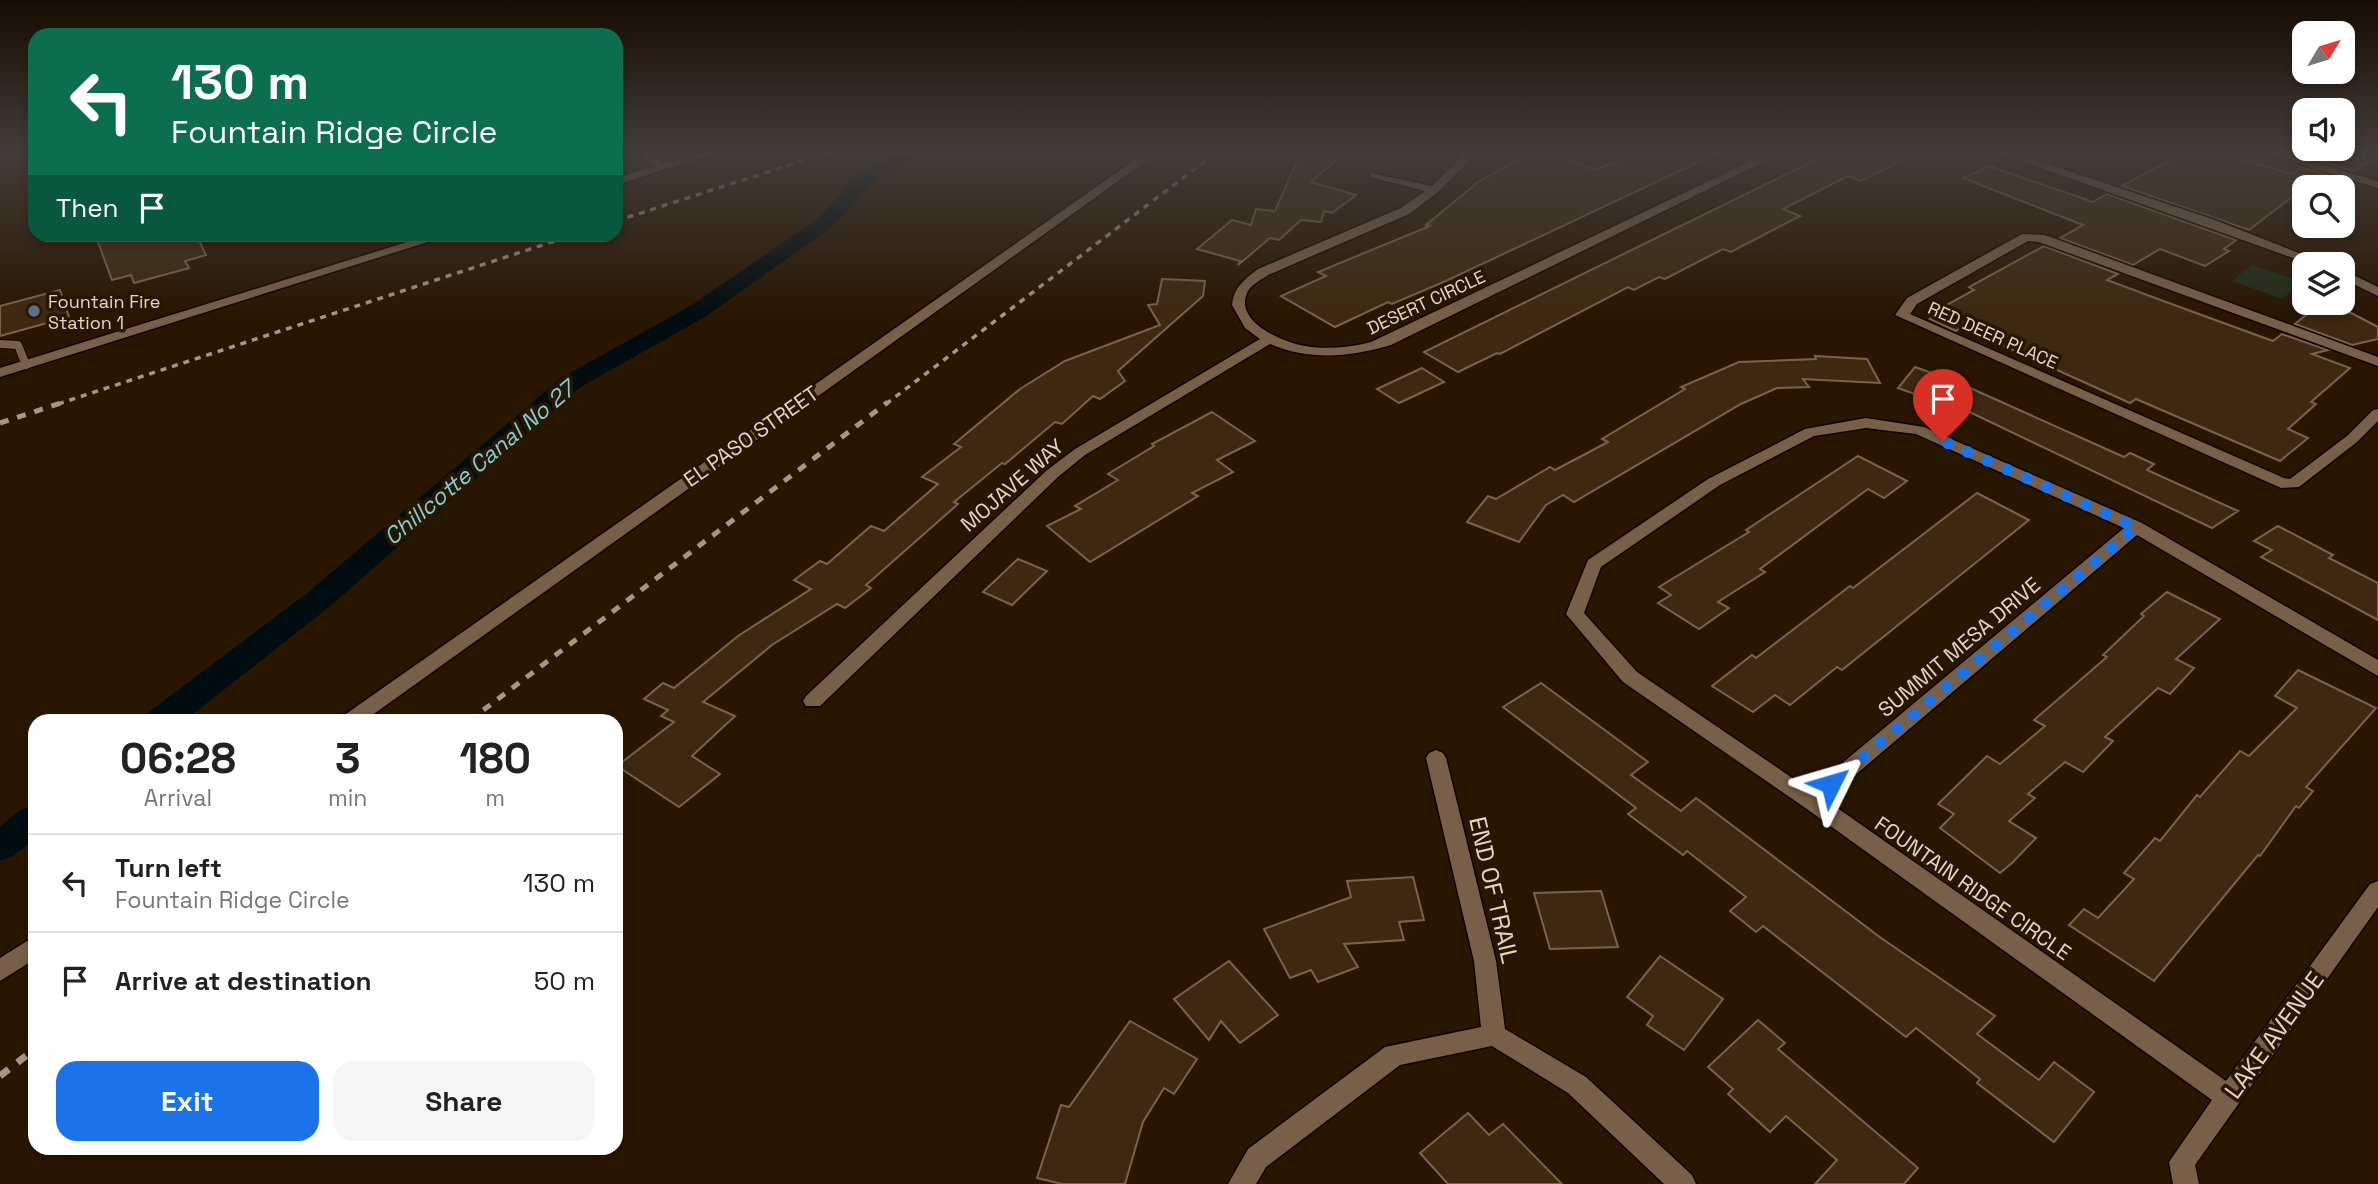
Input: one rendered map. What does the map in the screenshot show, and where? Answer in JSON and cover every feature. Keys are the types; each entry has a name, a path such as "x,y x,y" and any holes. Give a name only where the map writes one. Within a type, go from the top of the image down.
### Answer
{"street":[{"name":"EL PASO STREET","path":"360,714 1075,207"},
{"name":"DESERT CIRCLE","path":"1408,207 1391,218 1263,272 1248,282 1239,295 1240,311 1250,327 1269,339 1303,350 1363,350 1386,342 1664,207"},
{"path":"2166,207 2292,253"},
{"name":"RED DEER PLACE","path":"2378,362 2041,238 2026,237 1912,301 1902,316 2281,483 2293,484 2352,439 2378,413"},
{"path":"0,373 421,242"},
{"path":"2355,280 2378,292"},
{"name":"MOJAVE WAY","path":"813,701 1052,474 1080,453 1269,339"},
{"name":"FOUNTAIN RIDGE CIRCLE","path":"2229,1098 1811,801 1630,677 1575,614 1594,564 1714,482 1810,432 1866,423 1919,430 2136,527 2217,572 2378,669"},
{"name":"SUMMIT MESA DRIVE","path":"1811,801 2136,527"},
{"name":"END OF TRAIL","path":"1436,758 1485,961 1494,1035"},
{"name":"LAKE AVENUE","path":"2186,1184 2182,1162 2378,890"},
{"path":"0,971 28,951"},
{"path":"1241,1184 1256,1157 1394,1055 1494,1035 1577,1085 1683,1184"}],"lane":[{"path":"0,344 18,345 26,365"}],"green space":[{"path":"2253,264 2292,278 2292,291 2282,299 2232,281"}],"building":[{"path":"1277,207 1340,207 1332,213 1324,211 1321,222 1301,220 1279,240 1270,238 1238,265 1240,261 1197,249 1232,220 1251,225 1256,209 1275,211"},
{"path":"1447,207 1603,207 1448,280 1392,304 1388,302 1335,327 1281,296 1326,276 1318,272 1430,226 1426,225"},
{"path":"1719,207 1786,207 1783,209 1800,216 1731,252 1723,249 1665,279 1659,277 1634,290 1628,287 1500,354 1497,353 1458,372 1424,352"},
{"path":"2038,207 2144,207 2236,240 2224,249 2229,251 2205,266 2160,249 2133,265 2060,238 2083,225"},
{"path":"2183,207 2279,207 2249,230"},
{"path":"98,242 200,242 206,255 185,261 189,268 134,283 131,275 112,280"},
{"path":"2044,246 2118,274 2107,280 2166,302 2273,341 2282,334 2328,350 2312,354 2350,368 2311,402 2316,404 2288,429 2308,438 2280,461 2136,399 2130,403 1962,327 1956,331 1930,319 1937,315 1932,313 1974,290 1969,287"},
{"path":"1162,279 1205,281 1203,296 1118,371 1125,381 1100,399 1093,396 1062,424 1055,422 1005,464 1002,463 954,502 958,504 866,585 871,588 845,608 837,604 772,645 703,702 735,716 692,756 720,774 679,807 623,770 623,761 674,722 661,716 668,710 644,699 663,683 674,688 738,636 811,589 794,580 820,561 827,564 871,526 884,531 938,484 922,477 961,447 954,444 1020,389 1065,361 1160,325 1148,305 1157,304"},
{"name":"Fountain Fire Station 1","path":"60,290 69,317 0,336 0,306"},
{"path":"2306,315 2355,315 2378,327 2378,339 2352,345 2295,324"},
{"path":"1815,356 1867,359 1880,383 1803,379 1809,387 1777,388 1741,404 1574,502 1563,495 1546,505 1519,542 1467,522 1488,496 1496,499 1550,467 1555,470 1608,442 1602,439 1685,389 1681,387 1739,362 1816,359"},
{"path":"1915,367 1959,383 2124,457 2130,453 2154,464 2147,470 2238,511 2212,528 1953,404 1951,407 1898,388"},
{"path":"1422,368 1444,382 1399,403 1377,389"},
{"path":"1212,412 1255,441 1217,460 1233,472 1192,493 1198,496 1090,562 1047,526 1081,509 1075,506 1118,480 1108,474 1154,446 1152,444"},
{"path":"1858,456 1907,481 1884,498 1868,489 1760,569 1765,572 1718,602 1729,608 1699,629 1658,603 1671,595 1659,587 1749,532 1746,530"},
{"path":"1977,493 2029,520 1842,670 1837,667 1790,705 1775,695 1753,712 1712,686 1752,655 1756,658 1850,586 1853,588"},
{"path":"2278,526 2333,555 2329,558 2378,583 2378,620 2261,557 2272,550 2254,541"},
{"path":"1018,559 1047,571 1012,605 983,592"},
{"path":"2167,592 2220,619 2176,659 2194,668 2170,694 2158,688 2105,737 2113,741 2083,772 2065,762 2028,794 2035,798 2009,821 2036,838 2012,863 2000,873 1940,828 1954,814 1938,804 1987,756 2000,764 2045,726 2034,720 2107,657 2103,655 2144,616 2141,614"},
{"path":"2298,670 2376,708 2306,787 2313,791 2299,808 2296,806 2260,856 2258,855 2154,981 2069,925 2084,909 2098,918 2134,879 2124,873 2155,838 2160,841 2197,795 2200,797 2240,751 2249,756 2297,708 2275,696"},
{"path":"1541,683 1648,762 1631,775 1681,811 1696,798 1881,938 1995,1016 1977,1034 2039,1080 2054,1062 2094,1092 2054,1142 1977,1083 1980,1079 1916,1028 1906,1037 1763,926 1756,932 1730,911 1746,897 1687,851 1683,855 1628,814 1636,808 1503,707"},
{"path":"1413,877 1424,920 1399,922 1404,940 1344,944 1358,967 1318,982 1311,970 1290,978 1264,929 1351,897 1347,881"},
{"path":"1601,891 1618,947 1550,949 1534,893"},
{"path":"1660,956 1723,999 1684,1050 1647,1025 1653,1016 1627,997"},
{"path":"1229,961 1278,1015 1240,1043 1221,1021 1209,1040 1174,999"},
{"path":"1758,1020 1785,1043 1778,1049 1918,1168 1904,1184 1815,1184 1837,1160 1786,1116 1770,1132 1728,1094 1733,1089 1708,1067"},
{"path":"1130,1021 1197,1059 1174,1094 1164,1088 1143,1122 1125,1184 1062,1184 1037,1178 1061,1105 1069,1107"},
{"path":"1468,1113 1489,1135 1503,1124 1562,1184 1448,1184 1420,1153"}],"waterway":[{"name":"Chillcotte Canal No 27","path":"170,714 317,601 570,383 700,310 822,225 839,207"},
{"name":"Chillcotte Canal No 27","path":"0,846 28,824"}],"railway":[{"path":"623,219 659,207"},
{"path":"886,404 1144,207"},
{"path":"58,404 552,242"},
{"path":"0,423 64,402"},
{"path":"478,714 888,402"},
{"path":"0,1076 28,1054"}],"place":[{"name":"Fountain Fire Station 1","path":"34,311"}],"route":[{"path":"1831,784 2136,527 1943,441"}]}
